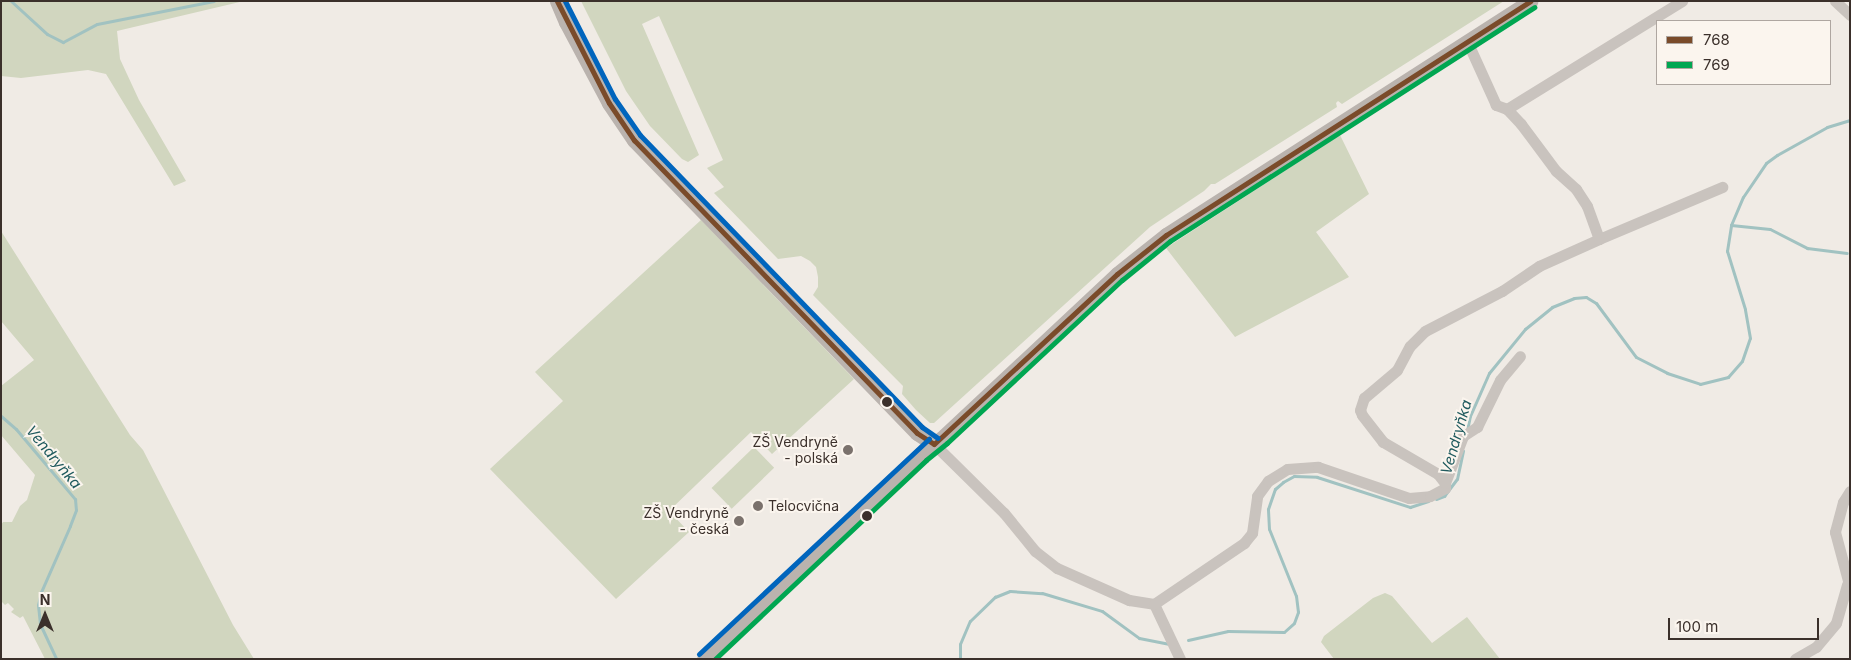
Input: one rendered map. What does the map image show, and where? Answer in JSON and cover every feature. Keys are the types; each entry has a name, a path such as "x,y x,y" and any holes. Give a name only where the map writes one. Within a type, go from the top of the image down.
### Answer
{"street":[{"path":"557,1 566,22 609,103 634,140 911,427 934,444 1004,513 1035,551 1057,568 1129,600 1154,604 1244,543 1252,533 1257,496 1268,481 1287,469 1318,467 1409,498 1430,496 1444,488 1463,436 1477,427 1500,380 1520,356"},
{"path":"704,659 1117,274 1166,235 1530,1"},
{"path":"1506,109 1682,1"},
{"path":"1835,1 1850,15"},
{"path":"1467,41 1496,105 1506,109 1535,139 1556,171 1576,189 1587,206 1599,239"},
{"path":"1445,483 1438,474 1383,442 1362,416 1360,410 1364,398 1397,370 1410,346 1425,331 1502,292 1539,266 1722,187"},
{"path":"1795,659 1816,647 1836,623 1848,587 1835,532 1843,502 1850,491"},
{"path":"1154,604 1180,659"}],"green space":[{"path":"1,1 244,1 117,31 120,59 139,100 186,181 174,186 106,74 88,70 21,78 1,76"},
{"path":"581,1 1504,1 1342,104 1338,101 1336,103 1337,107 1215,184 1211,184 1204,191 1150,227 934,423 930,423 902,394 903,386 813,295 818,287 816,267 801,256 778,259 714,193 724,187 707,168 723,160 659,16 642,24 699,155 688,162 682,159 650,126 626,91"},
{"path":"1340,135 1369,194 1316,232 1349,277 1235,337 1166,248"},
{"path":"701,220 854,379 772,454 751,432 669,511 689,532 616,599 490,469 563,401 535,372"},
{"path":"1,231 130,435 143,450 233,625 254,659 45,659 23,616 20,618 11,612 14,609 8,603 5,605 1,601 1,525 3,522 12,522 20,506 27,500 35,475 1,435 1,386 34,360 1,321"},
{"path":"754,447 774,468 732,509 712,488"},
{"path":"1385,593 1392,596 1432,643 1467,617 1500,659 1334,659 1321,642 1324,636 1373,598"}],"waterway":[{"path":"11,1 47,34 63,42 97,24 214,1"},
{"name":"Vendryňka","path":"1467,430 1470,416 1489,373 1525,329 1552,307 1574,298 1586,297 1596,303 1636,357 1667,373 1700,384 1728,377 1742,361 1750,338 1745,309 1727,251 1731,225 1743,197 1766,163 1777,155 1827,127 1850,120"},
{"path":"1731,225 1770,229 1807,248 1847,253"},
{"name":"Vendryňka","path":"1,416 16,429 75,499 76,510 41,592 38,605 40,624 56,659"},
{"name":"Vendryňka","path":"1436,499 1444,496 1457,479 1463,451"},
{"name":"Vendryňka","path":"1188,640 1228,631 1284,632 1294,623 1298,612 1296,596 1269,529 1268,509 1275,489 1283,482 1294,476 1317,477 1410,507 1428,501"},
{"name":"Vendryňka","path":"960,659 960,644 970,621 995,597 1010,591 1042,593 1102,611 1139,638 1169,644"}],"transit line":[{"name":"768","path":"557,1 609,103 634,140 917,433 934,444"},
{"path":"565,1 615,99 640,135 922,427 938,438"},
{"name":"768","path":"934,444 1117,274 1166,235 1530,1"},
{"name":"769","path":"715,659 926,460 947,443 1122,280 1170,241 1534,7"},
{"path":"699,654 929,439"}],"place":[{"name":"ZŠ Vendryně - polská","path":"848,450"},
{"name":"Telocvična","path":"758,506"},
{"name":"ZŠ Vendryně - česká","path":"739,521"}]}
